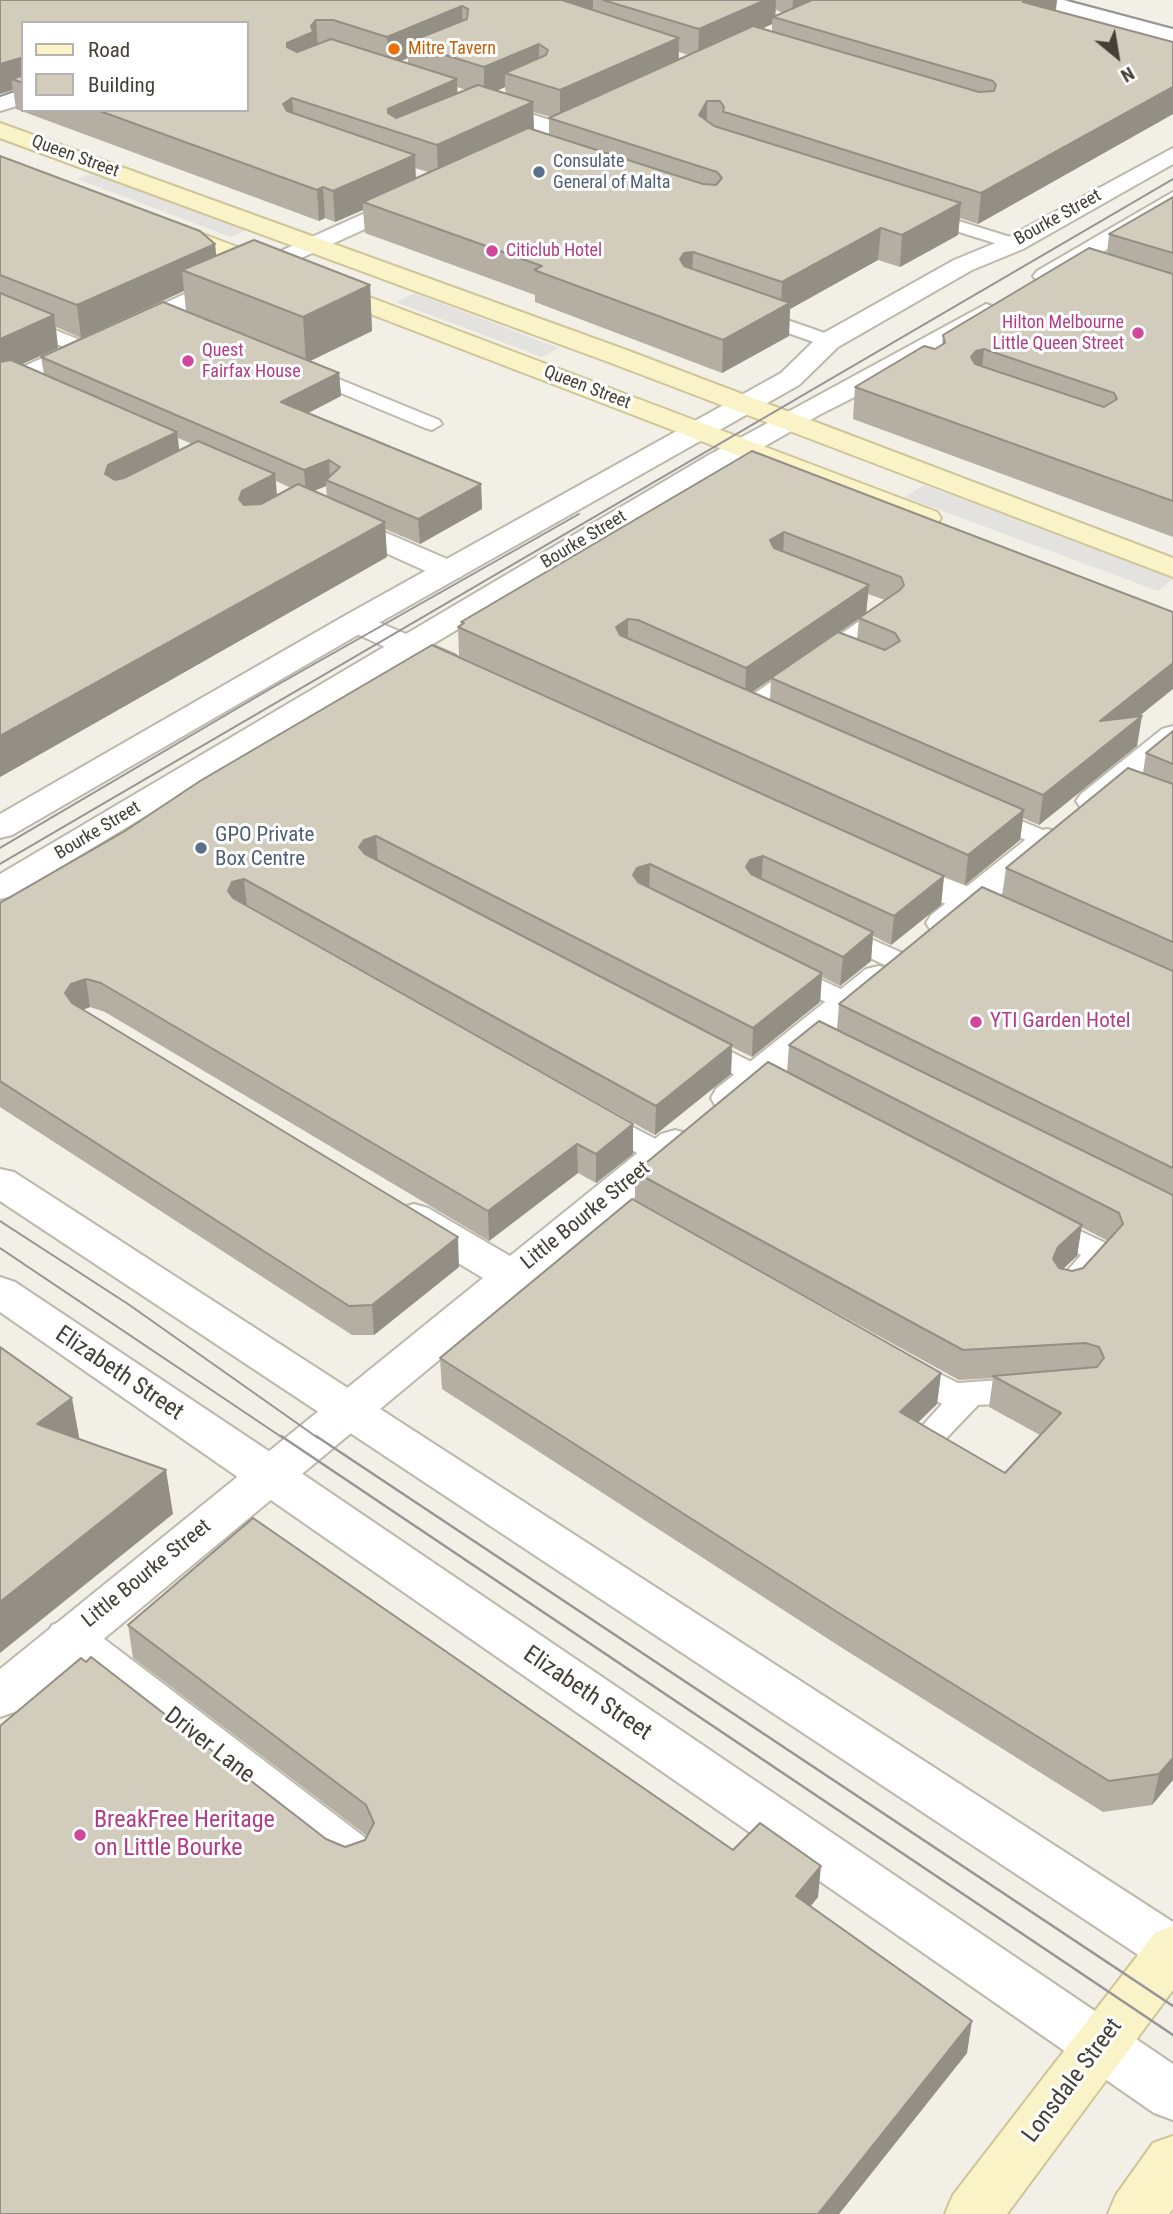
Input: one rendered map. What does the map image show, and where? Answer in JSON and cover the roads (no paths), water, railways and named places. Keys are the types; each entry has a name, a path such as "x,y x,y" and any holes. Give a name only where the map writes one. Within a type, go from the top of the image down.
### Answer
{"main road":[{"name":"Queen Street","path":"0,130 743,405 1173,568"},
{"path":"58,177 92,163"},
{"name":"Queen Street","path":"150,221 263,267 602,393 957,530"},
{"path":"845,486 885,460"},
{"name":"Lonsdale Street","path":"973,2214 1173,1949"},
{"path":"1136,2214 1173,2162"}],"street":[{"path":"1040,0 1173,37"},
{"path":"1112,0 1173,16"},
{"path":"0,82 21,75"},
{"path":"0,104 21,97"},
{"path":"469,104 561,131"},
{"path":"525,148 584,121"},
{"name":"Bourke Street","path":"0,828 357,622 790,379 829,341 963,265 1014,244 1173,155"},
{"path":"8,383 429,191"},
{"name":"Bourke Street","path":"1026,288 1173,199"},
{"path":"1068,263 1096,272"},
{"name":"Bourke Street","path":"0,889 740,448 903,362 1003,302"},
{"path":"8,383 54,396"},
{"path":"316,512 450,570"},
{"path":"357,622 458,669"},
{"name":"Little Bourke Street","path":"0,1697 512,1276 617,1206 661,1154 758,1076 820,1038 847,1002 1046,840 1126,786 1173,736"},
{"path":"860,853 1037,928"},
{"path":"0,1182 1173,1949"},
{"path":"389,1202 512,1276"},
{"name":"Elizabeth Street","path":"0,1292 1173,2095"},
{"name":"Driver Lane","path":"69,1638 349,1854"}],"lane":[{"path":"469,104 503,95"},
{"path":"905,209 1014,244"},
{"path":"738,309 829,341"},
{"path":"161,313 189,324"},
{"path":"0,314 83,348"},
{"path":"903,362 931,373"},
{"path":"291,366 432,424"},
{"path":"747,709 888,612 865,603"},
{"path":"835,649 859,659"},
{"path":"724,698 772,720"},
{"path":"971,807 1046,840"},
{"path":"817,923 898,961"},
{"path":"760,959 847,1002"},
{"path":"671,1030 803,1100"},
{"path":"574,1104 661,1154"},
{"path":"1027,1215 1101,1253 1066,1288"},
{"path":"880,1354 964,1401 923,1443"},
{"path":"952,1395 1054,1388"}],"tram line":[{"path":"1068,0 1173,28"},
{"path":"0,96 21,89"},
{"path":"0,864 1173,179"},
{"path":"0,848 270,689 579,514"},
{"path":"0,1221 128,1304 318,1438"},
{"path":"0,1248 283,1438"},
{"path":"281,1436 1173,2035"},
{"path":"316,1436 1173,2006"}],"place":[{"name":"Mitre Tavern","path":"394,49"},
{"name":"Consulate General of Malta","path":"539,172"},
{"name":"Citiclub Hotel","path":"492,251"},
{"name":"Hilton Melbourne Little Queen Street","path":"1138,333"},
{"name":"Quest Fairfax House","path":"188,361"},
{"name":"GPO Private Box Centre","path":"201,848"},
{"name":"YTI Garden Hotel","path":"976,1022"},
{"name":"BreakFree Heritage on Little Bourke","path":"80,1835"}]}
